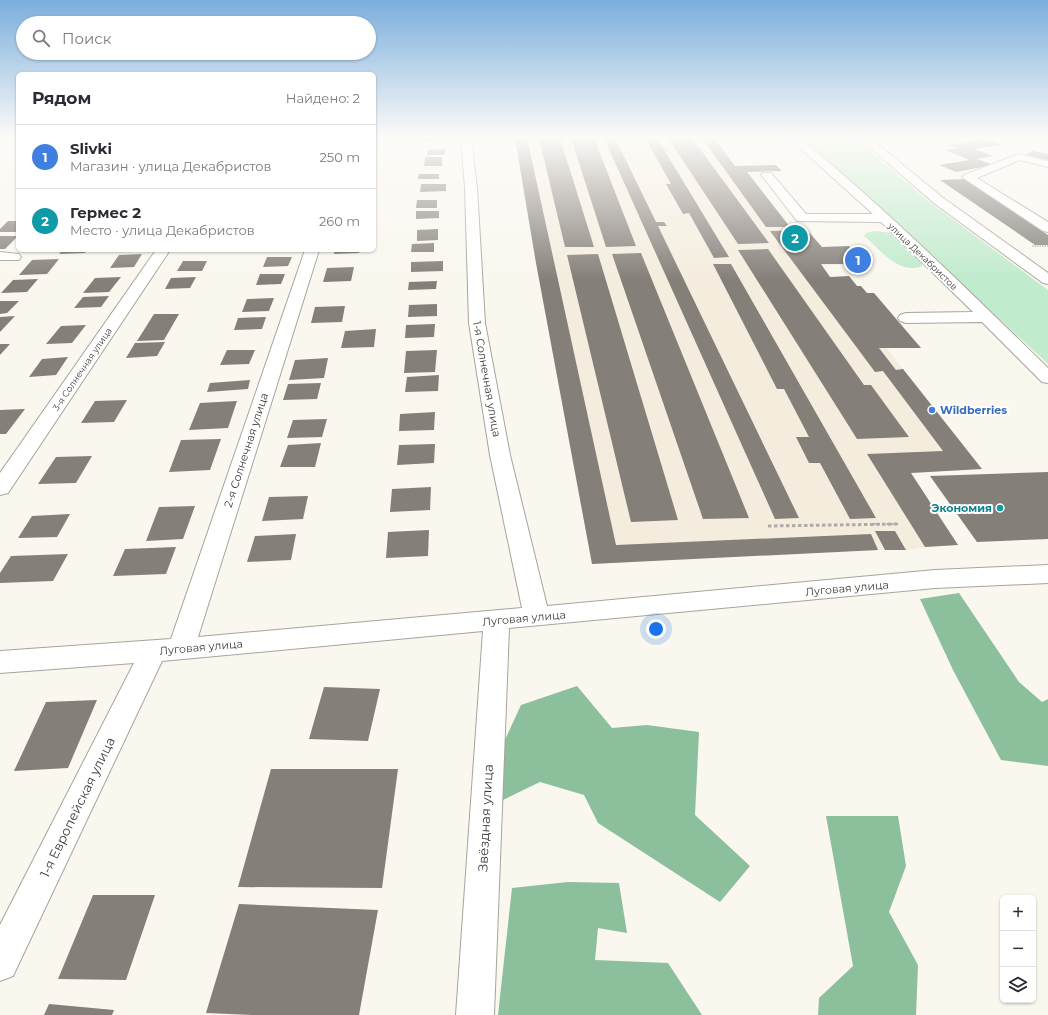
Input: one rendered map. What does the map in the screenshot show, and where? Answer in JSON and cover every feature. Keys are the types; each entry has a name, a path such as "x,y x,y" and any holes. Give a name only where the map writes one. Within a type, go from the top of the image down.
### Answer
{"street":[{"name":"1-я Солнечная улица","path":"471,185 477,323 500,455 537,617"},
{"path":"775,185 802,218 884,218"},
{"name":"улица Декабристов","path":"848,185 884,218 1048,378"},
{"path":"921,185 938,200 1048,280"},
{"path":"981,185 1048,228"},
{"name":"3-я Солнечная улица","path":"0,488 162,252"},
{"name":"2-я Солнечная улица","path":"167,650 311,252"},
{"path":"906,318 986,317"},
{"name":"Луговая улица","path":"0,662 167,650 935,580 1048,574"},
{"name":"Звёздная улица","path":"475,1015 496,621"},
{"name":"1-я Европейская улица","path":"0,963 167,650"}],"path":[{"path":"768,526 899,524"}],"shaded area":[{"path":"523,185 758,185 790,227 807,230 822,247 849,246 863,264 821,265 982,469 911,473 958,545 906,550 857,550 592,564"}],"green space":[{"path":"855,185 910,185 927,200 1048,290 1048,364"},
{"path":"874,231 892,233 922,263 922,266 914,268 905,267 890,259 864,236 866,233"},
{"path":"959,593 1019,682 1042,702 1048,699 1048,766 1001,760 953,670 920,599"},
{"path":"577,686 612,728 647,725 699,732 695,815 750,866 720,902 598,823 584,795 540,782 503,800 499,753 521,705"},
{"path":"826,816 898,816 906,866 889,912 918,965 916,1015 818,1015 819,998 853,966"},
{"path":"568,882 619,883 627,933 598,928 595,960 668,963 702,1015 498,1015 512,888"}],"building":[{"path":"421,185 446,185 446,191 420,192"},
{"path":"523,185 537,185 616,545 871,534 878,550 592,564"},
{"path":"550,185 575,185 594,247 565,247"},
{"path":"586,185 612,185 636,246 606,247"},
{"path":"625,185 638,185 656,222 664,222 667,226 658,226 799,518 775,519"},
{"path":"667,185 686,185 729,257 714,258 689,213 683,214"},
{"path":"699,185 727,185 769,243 738,244"},
{"path":"736,185 757,185 790,227 766,227"},
{"path":"948,185 974,185 1048,235 1048,245 1035,245"},
{"path":"417,200 437,200 437,208 416,208"},
{"path":"416,211 439,211 439,218 416,219"},
{"path":"8,221 16,221 16,232 0,232 0,229"},
{"path":"438,229 438,240 417,241 417,230"},
{"path":"807,230 822,247 849,246 863,264 821,264 830,277 849,276 857,286 861,286 867,293 874,293 921,348 879,348 896,370 903,369 982,469 911,473 958,545 925,547 867,454 943,451 883,371 875,372 770,231"},
{"path":"0,236 16,236 16,238 5,249 0,249"},
{"path":"434,243 434,252 411,252 412,244"},
{"path":"768,249 864,385 871,385 909,437 857,439 738,250"},
{"path":"61,252 86,252 85,253 59,254"},
{"path":"334,252 359,252 359,253 334,254"},
{"path":"641,253 749,518 703,519 612,254"},
{"path":"142,254 134,267 110,268 119,255"},
{"path":"598,254 678,520 631,522 567,255"},
{"path":"267,257 292,257 288,266 263,267"},
{"path":"59,259 47,274 19,275 32,260"},
{"path":"183,261 207,261 202,271 177,271"},
{"path":"443,261 443,271 411,272 411,262"},
{"path":"713,264 731,264 876,518 850,519 820,463 809,463 796,437 809,437 784,389 777,389"},
{"path":"354,267 351,281 323,282 327,268"},
{"path":"260,274 285,274 281,284 256,285"},
{"path":"121,277 109,292 83,293 95,278"},
{"path":"196,277 190,288 165,289 171,278"},
{"path":"38,279 27,292 1,293 13,280"},
{"path":"437,281 436,289 408,290 409,282"},
{"path":"109,296 101,307 74,308 83,297"},
{"path":"274,298 269,311 242,312 247,299"},
{"path":"0,301 19,301 7,313 0,314"},
{"path":"437,304 437,316 408,317 409,305"},
{"path":"345,306 342,322 311,323 315,307"},
{"path":"154,314 179,314 164,340 137,341"},
{"path":"15,316 0,332 0,317"},
{"path":"266,317 262,329 234,330 238,318"},
{"path":"435,324 434,337 405,338 406,325"},
{"path":"86,325 72,343 46,344 61,326"},
{"path":"376,329 374,347 341,348 345,331"},
{"path":"165,342 157,356 126,358 135,343"},
{"path":"0,344 10,344 0,355"},
{"path":"227,350 255,350 249,364 220,365"},
{"path":"437,350 435,372 404,373 406,351"},
{"path":"68,357 56,375 29,377 42,359"},
{"path":"328,358 324,378 289,380 295,360"},
{"path":"439,375 438,391 405,392 407,377"},
{"path":"250,380 248,389 207,392 210,383"},
{"path":"321,383 317,399 283,400 288,384"},
{"path":"127,400 114,422 81,423 95,401"},
{"path":"237,401 228,428 189,430 200,403"},
{"path":"25,409 6,434 0,434 0,410"},
{"path":"435,412 434,430 399,431 400,414"},
{"path":"327,419 322,437 287,438 293,420"},
{"path":"221,439 210,470 169,472 181,440"},
{"path":"321,443 315,467 280,467 288,445"},
{"path":"435,444 434,463 397,465 399,445"},
{"path":"92,456 76,483 38,484 56,457"},
{"name":"Экономия","path":"1048,472 1048,539 977,542 930,476"},
{"path":"431,487 430,510 390,512 392,489"},
{"path":"308,496 303,519 262,521 269,497"},
{"path":"195,506 183,539 146,541 159,507"},
{"path":"70,514 57,537 18,538 32,516"},
{"path":"429,530 428,556 386,558 388,532"},
{"path":"875,531 895,531 906,550 885,550"},
{"path":"296,534 291,560 247,562 255,536"},
{"path":"176,547 166,574 113,576 125,549"},
{"path":"68,554 53,581 0,583 0,573 11,556"},
{"path":"324,687 380,689 368,741 309,739"},
{"path":"97,700 68,768 14,771 46,702"},
{"path":"271,769 398,769 382,888 238,887"},
{"path":"93,895 155,895 126,980 58,979"},
{"path":"239,904 378,910 359,1015 252,1015 206,1013"},
{"path":"49,1004 114,1010 112,1015 44,1015"}],"place":[{"name":"Гермес 2","path":"795,238"},
{"name":"Slivki","path":"858,260"},
{"name":"Wildberries","path":"932,410"},
{"name":"Экономия","path":"1000,508"}]}
